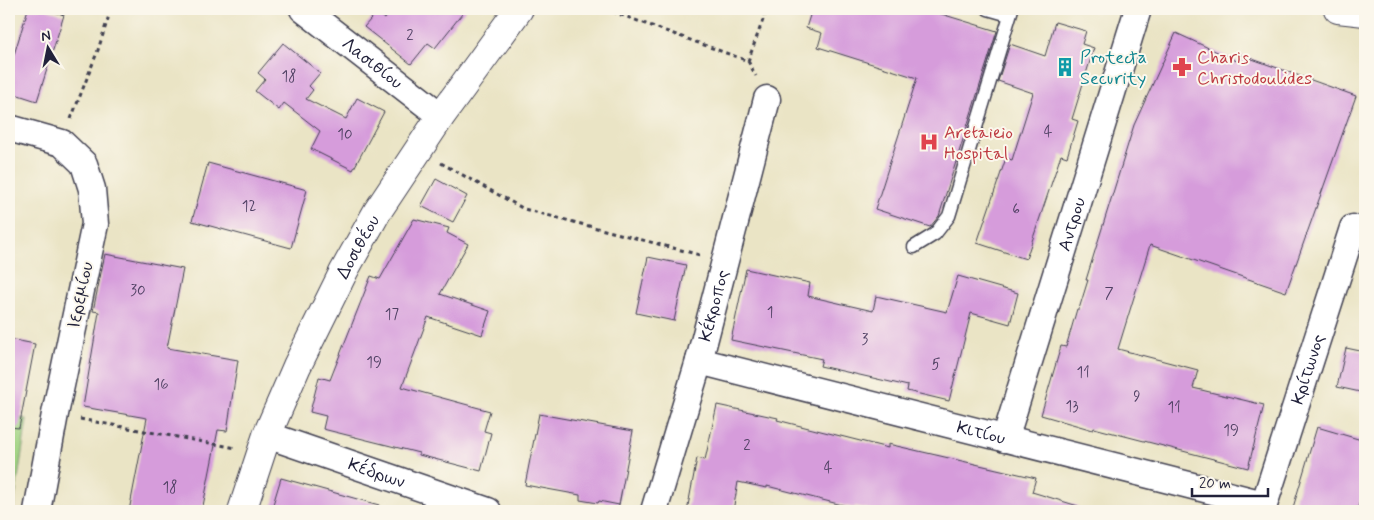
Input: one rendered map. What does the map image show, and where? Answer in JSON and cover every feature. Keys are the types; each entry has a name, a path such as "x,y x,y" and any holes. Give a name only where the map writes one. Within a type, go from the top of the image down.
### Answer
{"street":[{"name":"Λασιθίου","path":"302,9 441,116"},
{"name":"Δοσιθέου","path":"242,511 264,444 302,357 344,271 377,212 418,150 519,9"},
{"name":"Αντρου","path":"1005,439 1138,9"},
{"path":"1340,9 1365,12"},
{"name":"Κέκροπος","path":"654,511 699,361 767,99"},
{"name":"Ιερεμίου","path":"9,128 62,143 84,164 92,189 95,224 36,511"},
{"name":"Κρίτωνος","path":"1263,508 1353,228"},
{"name":"Κιτίου","path":"699,361 1079,456 1263,508"},
{"name":"Κέδρων","path":"264,444 431,502 488,511"}],"lane":[{"path":"914,247 935,234 948,216 1010,12 988,9"}],"path":[{"path":"62,143 98,50 111,9"},
{"path":"605,9 748,60 767,9"},
{"path":"418,150 524,208 725,262"},
{"path":"55,414 264,444"}],"green space":[{"path":"9,417 27,419 13,511 9,511"}],"building":[{"path":"28,9 45,9 64,15 37,101 9,92 9,71"},
{"path":"393,9 466,9 435,48 428,43 411,64 364,27 377,12 385,19"},
{"name":"Aretaieio Hospital","path":"812,9 925,9 997,31 939,216 930,227 875,209 917,78 818,47 822,33 806,28"},
{"path":"1055,22 1086,31 1082,44 1094,48 1072,119 1078,121 1067,157 1061,155 1026,259 977,243 1006,158 1012,160 1033,93 998,81 1010,44 1045,56"},
{"path":"1176,33 1239,62 1241,55 1356,96 1286,292 1150,245 1118,349 1198,370 1193,388 1264,405 1248,468 1094,428 1093,430 1041,415 1061,346 1066,347 1077,309 1079,309 1088,280 1086,280 1134,125"},
{"path":"283,43 320,73 309,86 313,90 306,99 346,119 357,98 384,112 353,170 311,149 320,131 284,103 279,110 255,91 265,79 258,73"},
{"path":"208,163 307,190 291,248 192,221"},
{"path":"436,179 467,196 453,222 421,206"},
{"path":"414,219 449,228 447,233 468,244 440,294 490,311 482,335 428,317 402,387 490,411 484,431 491,433 481,471 323,429 326,416 310,412 319,377 330,380 371,276 380,279"},
{"path":"105,254 183,269 167,348 238,360 227,431 218,430 202,511 129,511 147,418 83,407 99,312 93,311"},
{"path":"648,257 686,265 674,321 636,313"},
{"path":"746,269 810,283 808,296 873,311 876,296 947,312 958,276 1018,293 1010,324 971,313 949,401 907,391 908,386 820,366 822,359 731,340"},
{"path":"9,339 35,344 19,428 9,427"},
{"path":"1346,348 1365,352 1365,393 1337,387"},
{"path":"717,405 778,418 777,420 888,448 888,444 1036,478 1032,492 1078,506 1077,511 878,511 855,506 854,508 767,486 767,488 738,482 733,511 687,511 697,458 705,460"},
{"path":"539,414 633,431 619,505 580,500 580,495 525,485"},
{"path":"1317,427 1365,441 1365,483 1357,511 1292,511"},
{"path":"281,478 379,505 379,511 271,511"}],"place":[{"name":"Protecta Security","path":"1065,67"},
{"name":"Charis Christodoulides","path":"1182,67"},
{"name":"Aretaieio Hospital","path":"929,142"}]}
